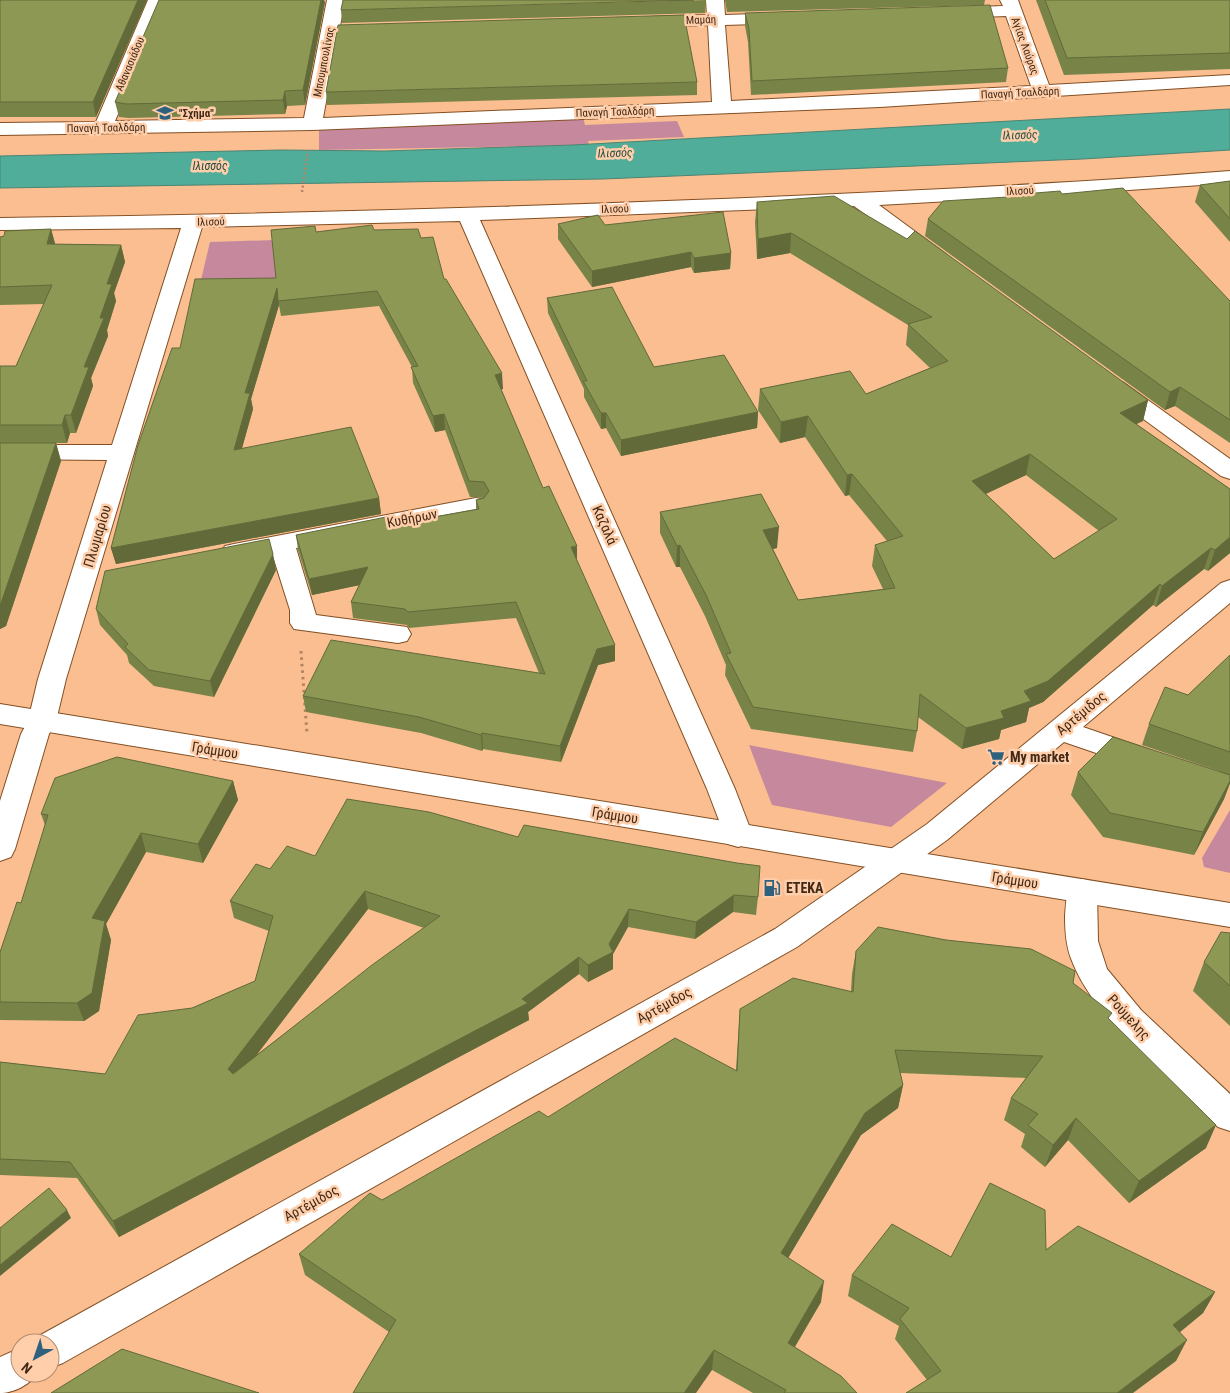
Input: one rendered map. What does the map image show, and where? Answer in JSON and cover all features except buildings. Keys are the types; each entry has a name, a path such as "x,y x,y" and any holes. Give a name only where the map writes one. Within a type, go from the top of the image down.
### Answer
{"street":[{"name":"Αθανασιάδου","path":"103,128 156,0"},
{"name":"Μπουμπουλίνας","path":"312,124 336,0"},
{"path":"715,0 722,107"},
{"path":"933,13 1010,6"},
{"name":"Αγίας Λαύρας","path":"1010,6 1042,92"},
{"name":"Μαμάη","path":"628,22 796,18"},
{"path":"330,31 390,29"},
{"name":"Παναγή Τσαλδάρη","path":"0,128 312,124 1042,92 1230,80"},
{"name":"Ιλισού","path":"0,224 468,216 1112,187 1230,177"},
{"path":"858,199 953,269"},
{"name":"Καζαλά","path":"468,216 721,789 738,836"},
{"name":"Πλωμαρίου","path":"0,849 36,734 42,721 52,679 193,222"},
{"path":"1103,378 1230,471"},
{"path":"0,452 122,453"},
{"name":"Κυθήρων","path":"216,556 476,506"},
{"path":"282,543 303,610 303,623 398,634"},
{"path":"83,581 111,576"},
{"name":"Αρτέμιδος","path":"60,1344 786,938 938,832 1230,589"},
{"name":"Γράμμου","path":"0,714 896,862 1230,915"},
{"path":"1060,730 1164,765"},
{"name":"Ρούμελης","path":"1082,891 1079,922 1083,945 1091,969 1109,997 1181,1072 1230,1116"}],"path":[{"path":"302,192 309,146"},
{"path":"303,623 301,630 302,671 310,765"}],"shaded area":[{"path":"583,117 585,125 677,121 684,137 588,141 589,145 319,150 319,129"},
{"path":"274,240 277,284 200,284 210,242"},
{"path":"749,745 947,783 891,827 772,805"},
{"path":"1230,810 1230,873 1204,867 1202,858"}],"water":[{"name":"Ιλισσός","path":"1230,109 1230,150 1083,159 603,179 0,188 0,156 281,150 385,151 573,145"}],"place":[{"name":"\"Σχήμα\"","path":"165,113"},
{"name":"My market","path":"996,757"},
{"name":"ΕΤΕΚΑ","path":"772,888"}]}
